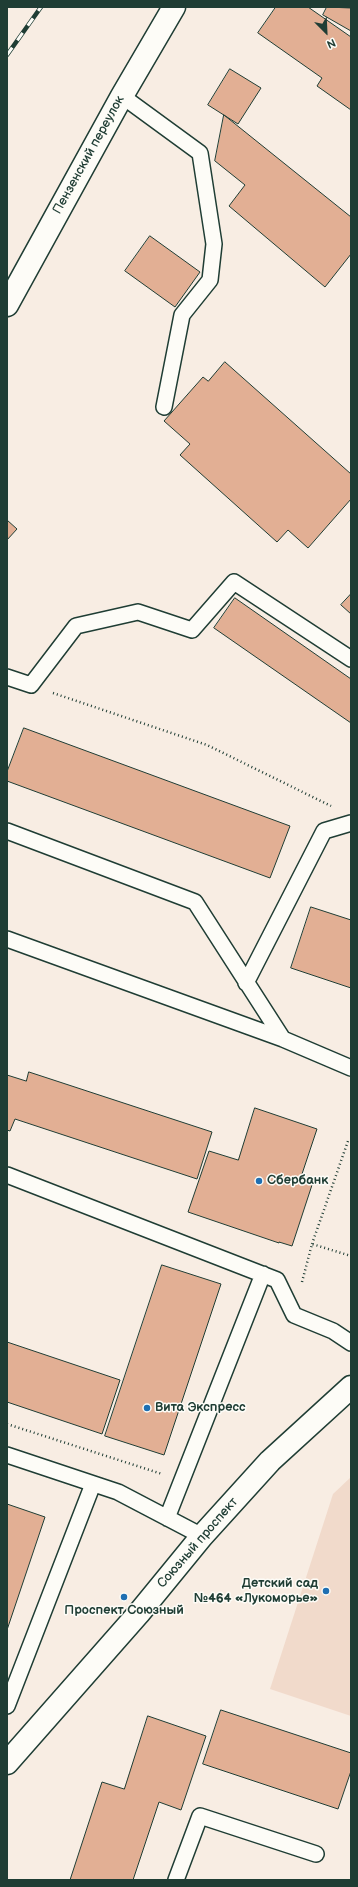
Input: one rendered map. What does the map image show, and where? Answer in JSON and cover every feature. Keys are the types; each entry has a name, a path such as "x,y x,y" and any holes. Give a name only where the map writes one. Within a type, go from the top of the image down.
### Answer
{"street":[{"name":"Пензенский переулок","path":"7,305 122,96 174,7"},
{"name":"Союзный проспект","path":"7,1762 139,1612 202,1536 270,1461 351,1387"}],"lane":[{"path":"122,96 200,153 214,244 210,280 182,315 164,407"},
{"path":"7,677 31,685 76,626 138,612 192,630 234,582 351,659"},
{"path":"246,983 324,831 351,823"},
{"path":"7,831 195,902 282,1039"},
{"path":"7,939 282,1039 351,1068"},
{"path":"7,1175 277,1280 294,1315 333,1331 351,1343"},
{"path":"167,1518 263,1274"},
{"path":"7,1455 118,1492 202,1536"},
{"path":"7,1706 94,1484"},
{"path":"176,1880 200,1816 316,1854"}],"path":[{"path":"31,685 208,745 337,809"},
{"path":"294,1315 312,1244 348,1141 351,1142"},
{"path":"312,1244 351,1256"},
{"path":"7,1424 168,1476"}],"shaded area":[{"name":"Детский сад №464 «Лукоморье»","path":"351,1477 351,1716 270,1689 333,1494"}],"building":[{"path":"276,7 308,7 351,37 351,110 317,86 322,78 258,33"},
{"path":"327,7 351,8 351,31 323,15"},
{"path":"230,69 261,88 238,124 208,105"},
{"path":"224,115 351,217 351,254 325,287 229,206 245,185 215,161"},
{"path":"150,236 200,272 175,307 125,271"},
{"path":"225,362 351,474 351,499 308,548 288,530 277,542 180,455 190,444 164,421 203,377 208,381"},
{"path":"7,520 17,529 7,540"},
{"path":"351,594 351,614 341,605"},
{"path":"235,598 351,679 351,723 214,628"},
{"path":"24,728 290,826 270,878 7,781 7,772"},
{"path":"311,907 351,920 351,988 291,968"},
{"path":"29,1072 212,1132 197,1179 15,1119 10,1131 7,1130 7,1075 26,1081"},
{"path":"255,1108 317,1129 300,1180 312,1185 292,1246 188,1212 209,1151 238,1160"},
{"path":"162,1265 221,1284 164,1455 105,1436"},
{"path":"7,1342 120,1380 102,1434 7,1402"},
{"path":"7,1504 45,1517 7,1630"},
{"path":"221,1710 351,1753 351,1771 338,1809 203,1764"},
{"path":"148,1716 206,1736 181,1810 159,1802 133,1880 70,1880 102,1782 124,1789"}],"railway":[{"path":"7,55 41,7"}],"place":[{"name":"Сбербанк","path":"259,1181"},
{"name":"Вита Экспресс","path":"147,1408"},
{"name":"Детский сад №464 «Лукоморье»","path":"326,1591"},
{"name":"Проспект Союзный","path":"124,1597"}]}
